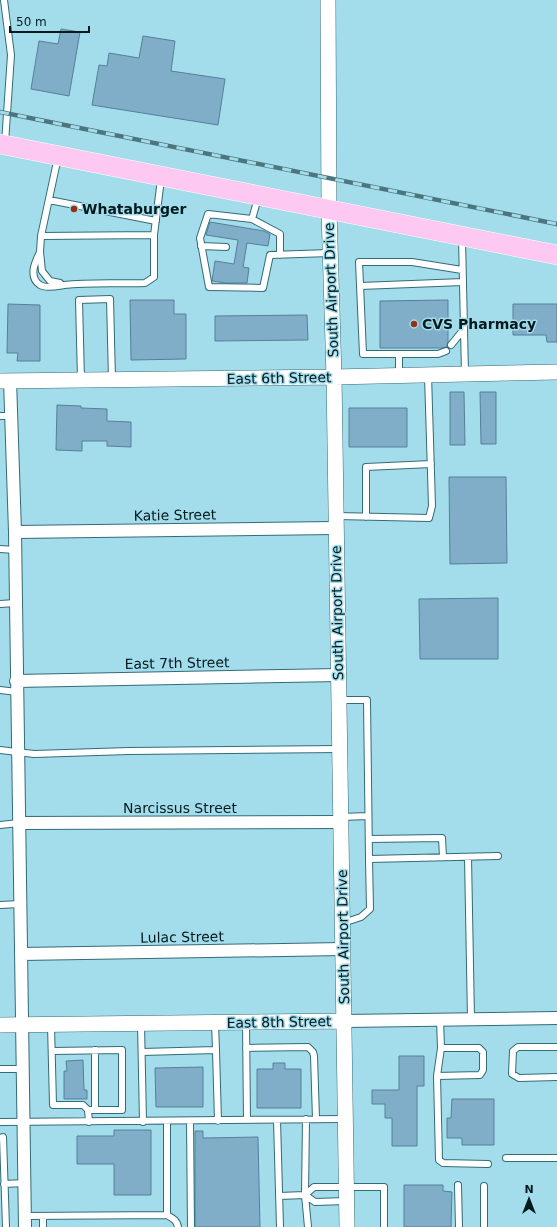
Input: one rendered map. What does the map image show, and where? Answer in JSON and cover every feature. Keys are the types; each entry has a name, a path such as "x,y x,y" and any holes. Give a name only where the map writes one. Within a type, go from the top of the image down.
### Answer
{"main road":[{"path":"2,144 557,255"}],"street":[{"name":"South Airport Drive","path":"328,0 329,210 334,377 347,1227"},
{"name":"East 6th Street","path":"5,381 399,376 557,372"},
{"path":"5,381 5,416 15,532 16,686 25,1221"},
{"name":"Katie Street","path":"15,532 336,522"},
{"name":"East 7th Street","path":"16,686 339,675"},
{"name":"Narcissus Street","path":"19,824 341,820"},
{"name":"Lulac Street","path":"21,954 343,949"},
{"name":"East 8th Street","path":"0,1025 215,1024 557,1018"}],"lane":[{"path":"2,144 11,55 4,0"},
{"path":"58,155 41,236 40,252 42,271 50,281 68,285"},
{"path":"40,252 33,265 34,278 40,285 47,287 144,283 154,277 154,235 161,176"},
{"path":"252,219 259,196"},
{"path":"49,200 156,221"},
{"path":"280,255 280,234 252,219 208,214 200,238 209,287 263,288 270,255 280,255 330,253"},
{"path":"41,236 154,235"},
{"path":"462,236 465,374"},
{"path":"201,246 226,247"},
{"path":"446,351 438,354 363,354 359,262 412,262 462,270"},
{"path":"360,286 462,282"},
{"path":"81,380 79,300 110,299 112,379"},
{"path":"451,345 464,329"},
{"path":"399,354 399,376"},
{"path":"336,522 366,517 429,518 432,506 428,375"},
{"path":"366,517 366,468 431,464"},
{"path":"0,549 15,550"},
{"path":"0,604 16,603"},
{"path":"0,690 16,686"},
{"path":"339,700 367,700 370,909 362,917 343,922"},
{"path":"0,750 34,754 129,751 340,749"},
{"path":"341,820 368,816"},
{"path":"0,825 19,824"},
{"path":"369,839 442,838 443,857"},
{"path":"369,858 498,856"},
{"path":"468,857 471,1019"},
{"path":"0,905 20,904"},
{"path":"440,1020 441,1048 438,1076 439,1160 443,1164 488,1164"},
{"path":"246,1023 247,1120"},
{"path":"141,1024 143,1122"},
{"path":"215,1024 218,1121"},
{"path":"51,1025 53,1104 83,1105 88,1110 89,1122"},
{"path":"246,1048 308,1047 311,1050 314,1056 316,1119"},
{"path":"557,1047 518,1047 513,1051 512,1074 519,1078 557,1077"},
{"path":"438,1076 480,1075 483,1070 483,1052 479,1048 441,1048"},
{"path":"95,1050 95,1110"},
{"path":"52,1051 122,1050 122,1110 88,1110"},
{"path":"142,1052 216,1050"},
{"path":"0,1069 23,1069"},
{"path":"306,1119 305,1195 308,1227"},
{"path":"0,1122 143,1122 346,1119"},
{"path":"277,1120 280,1227"},
{"path":"166,1215 167,1121"},
{"path":"190,1121 191,1227"},
{"path":"0,1138 3,1138 6,1227"},
{"path":"506,1158 557,1158"},
{"path":"4,1184 25,1183"},
{"path":"458,1185 459,1227"},
{"path":"484,1186 484,1227"},
{"path":"305,1195 314,1187 347,1194"},
{"path":"279,1196 305,1195 315,1202 384,1187 384,1227"},
{"path":"25,1221 43,1216 166,1215 173,1218 178,1227"},
{"path":"43,1216 43,1227"}],"building":[{"path":"61,29 80,32 69,96 31,89 39,41 58,44"},
{"path":"143,36 175,41 171,71 225,79 218,125 92,105 99,65 107,66 109,53 139,58"},
{"path":"210,222 264,231 270,234 268,246 247,243 243,267 249,268 247,283 212,281 215,261 234,264 238,240 206,235"},
{"path":"130,300 174,300 174,314 186,314 186,359 131,360"},
{"name":"CVS Pharmacy","path":"448,300 447,347 380,348 380,301"},
{"path":"8,304 40,305 40,361 17,361 18,353 7,353"},
{"path":"513,304 557,304 557,342 547,342 546,335 513,335"},
{"path":"307,315 308,340 215,341 215,316"},
{"path":"450,392 464,392 465,445 450,445"},
{"path":"480,392 496,392 496,444 481,444"},
{"path":"57,405 107,409 107,421 131,422 131,447 107,446 107,441 82,441 82,451 56,450"},
{"path":"349,408 407,408 407,447 349,447"},
{"path":"449,477 506,477 507,563 450,564"},
{"path":"498,598 498,659 420,659 419,599"},
{"path":"399,1056 424,1056 424,1086 417,1086 417,1146 392,1146 392,1118 385,1118 385,1104 372,1104 372,1090 399,1090"},
{"path":"83,1060 84,1090 87,1090 87,1099 64,1099 64,1071 67,1071 66,1061"},
{"path":"273,1063 285,1063 285,1069 301,1069 301,1108 257,1108 257,1069 273,1069"},
{"path":"203,1067 203,1107 156,1107 155,1068"},
{"path":"452,1099 494,1099 494,1145 462,1145 462,1138 447,1138 447,1118 451,1118"},
{"path":"114,1130 151,1130 151,1195 114,1195 114,1164 77,1164 77,1136 114,1136"},
{"path":"195,1131 203,1131 203,1138 258,1137 260,1227 195,1227"},
{"path":"404,1185 443,1185 443,1191 452,1192 451,1227 404,1227"}],"railway":[{"path":"0,112 557,224"}],"place":[{"name":"Whataburger","path":"74,209"},
{"name":"CVS Pharmacy","path":"414,324"}]}
